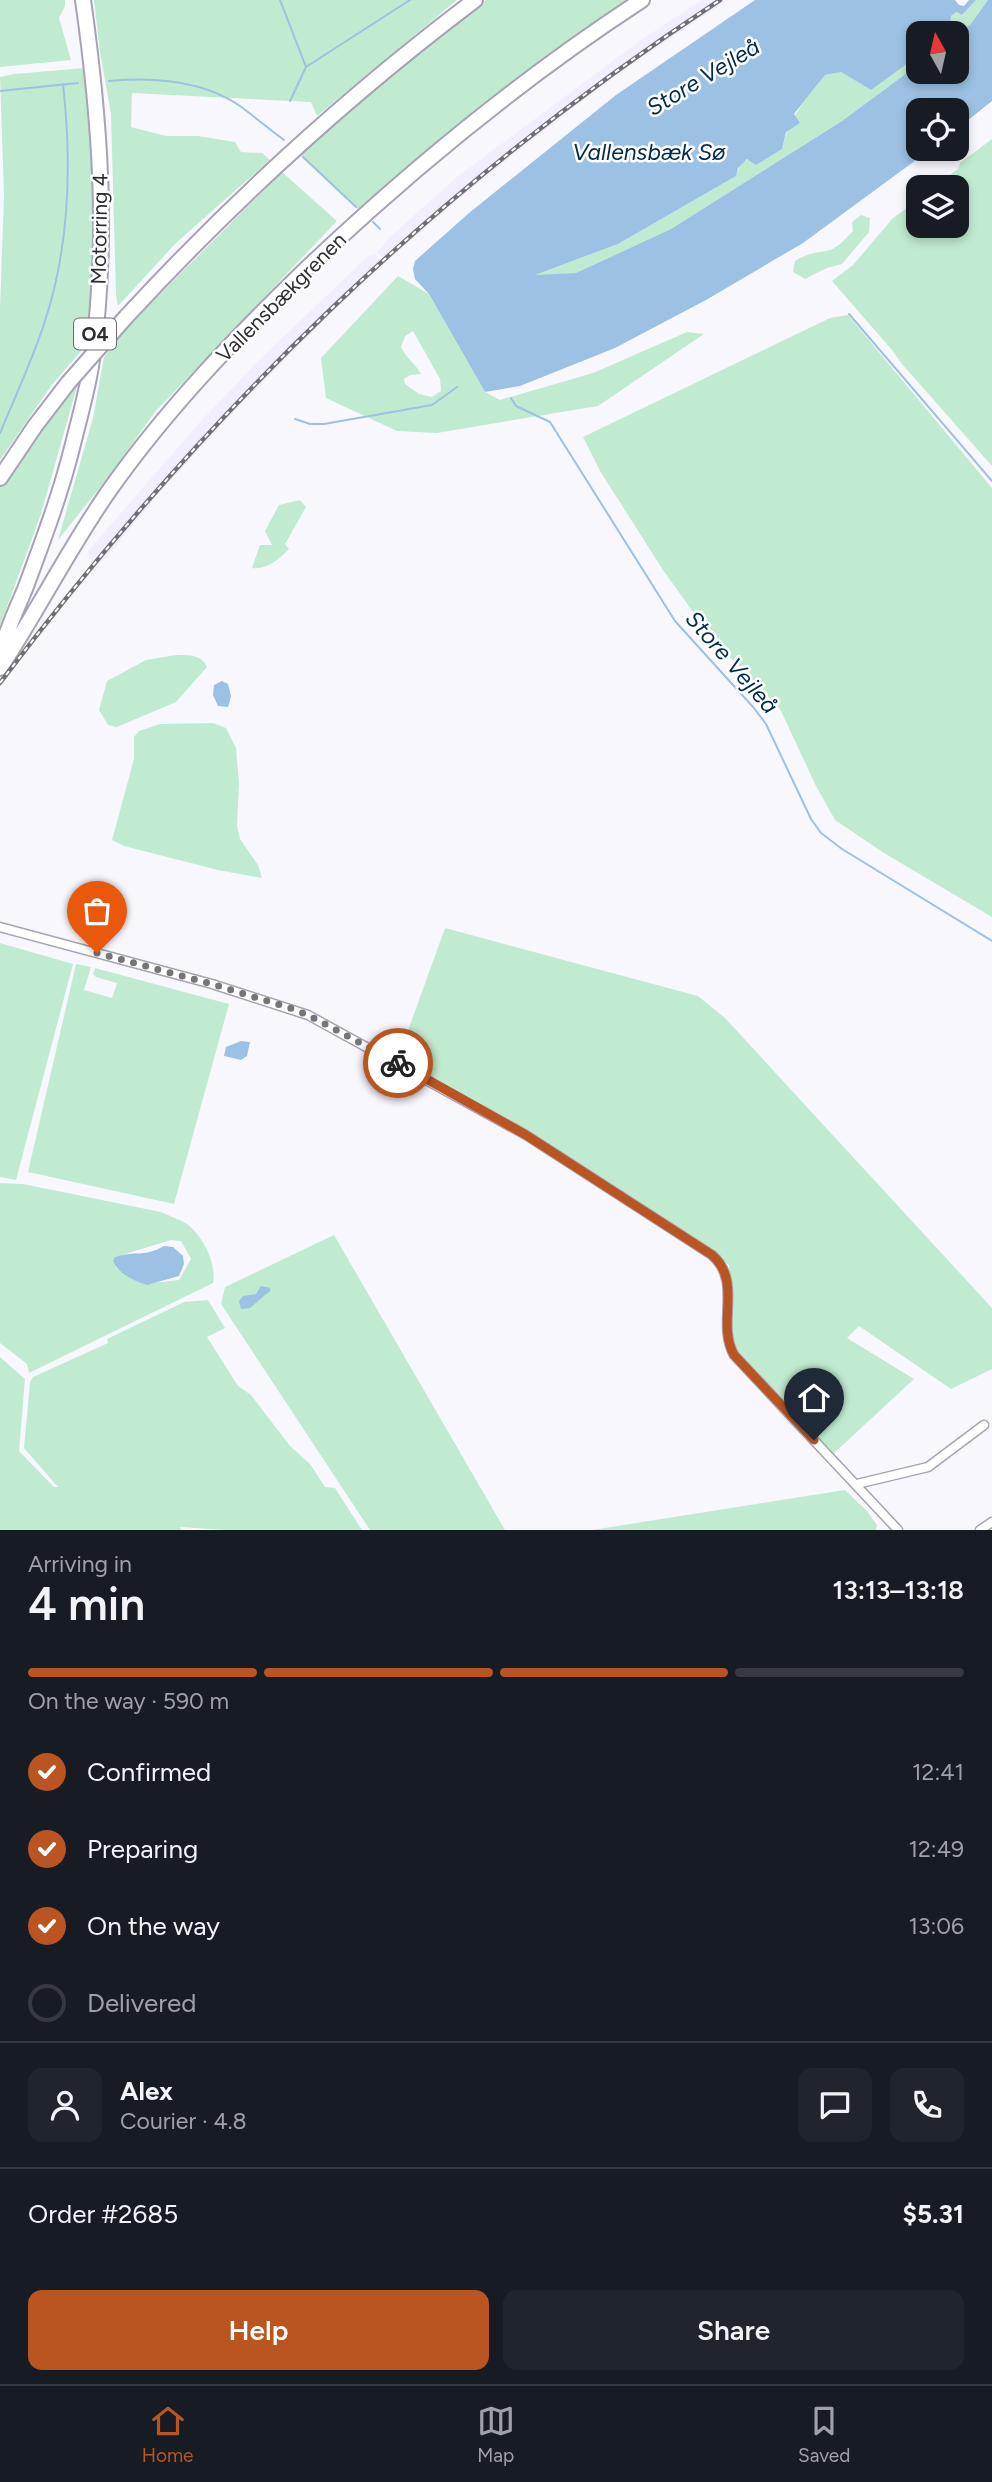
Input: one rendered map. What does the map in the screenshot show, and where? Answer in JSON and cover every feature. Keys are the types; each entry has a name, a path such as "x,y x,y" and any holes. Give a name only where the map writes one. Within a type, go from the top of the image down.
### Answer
{"highway":[{"name":"Motorring 4","path":"0,654 50,518 71,450 92,362 98,310 101,182 98,127 83,0"},
{"path":"0,478 68,383 125,317 208,231 290,153 388,68 475,0"},
{"name":"Vallensbækgrenen","path":"0,668 79,534 111,487 176,405 248,327 343,235 461,133 551,63 642,0"}],"street":[{"path":"0,928 212,984 308,1015 526,1135 701,1247 722,1263 727,1274 729,1283 726,1332 734,1355 898,1530"},
{"path":"857,1484 928,1467 984,1426"}],"shaded area":[{"path":"702,0 728,0 570,110 469,190 392,257 386,261 377,252 457,177 638,42"},
{"path":"374,254 384,264 379,270 335,309 237,409 151,502 104,561 96,563 89,558 88,551 199,423 261,358 367,257"}],"green space":[{"path":"0,0 65,0 59,18 71,60 0,67"},
{"path":"94,0 457,0 317,116 311,102 132,93 131,127 166,136 198,136 235,142 241,152 262,153 270,160 176,243 118,306 111,114"},
{"path":"486,0 630,0 498,93 358,209 299,154 435,37"},
{"path":"976,0 988,0 970,25 970,21 951,21 955,12 962,15"},
{"path":"906,56 906,74 842,121 671,229 576,273 532,276 618,244 736,176 738,169 748,160 782,149 793,118 825,75 841,72 871,90"},
{"path":"85,68 92,125 95,260 87,344 51,386 0,460 0,309 4,195 0,77"},
{"path":"992,139 992,466 832,281 853,265 893,218 906,208 906,238 969,238 969,175 950,175 963,161 969,161 969,156"},
{"path":"282,172 337,221 155,412 110,475 58,540 93,418 104,357 131,323"},
{"path":"861,215 870,218 869,232 842,264 805,279 793,272 795,261 799,258 830,250 840,244 853,231 852,222"},
{"path":"398,276 429,294 485,392 500,400 593,373 687,332 704,334 598,406 437,433 397,431 326,398 321,358","holes":["413,331 440,379 441,391 432,397 419,394 405,384 404,379 410,375 421,374 401,347 405,336"]},
{"path":"848,315 992,488 992,917 884,853 835,820 780,709 713,640 663,570 600,471 583,437 830,318"},
{"path":"78,383 41,514 0,626 0,487 13,464"},
{"path":"300,500 306,507 285,544 289,549 268,566 252,568 260,545 272,545 265,531 279,505"},
{"path":"176,655 198,657 207,667 176,702 117,727 108,725 99,710 107,681 146,660"},
{"path":"213,723 226,728 236,748 239,783 237,826 240,839 258,865 262,878 218,870 124,846 112,840 134,759 134,737 139,731 160,724"},
{"path":"445,928 698,996 725,1018 992,1308 992,1369 951,1389 859,1326 847,1338 914,1379 832,1455 740,1357 729,1335 729,1265 530,1131 397,1061"},
{"path":"0,943 73,964 16,1180 0,1177"},
{"path":"76,964 91,967 84,990 112,998 117,983 96,977 93,974 95,968 229,1004 174,1204 28,1172"},
{"path":"0,1183 23,1184 161,1212 187,1224 208,1251 213,1267 213,1283 29,1373 27,1364 0,1343","holes":["171,1240 181,1241 191,1259 179,1280 146,1283 133,1279 116,1268 115,1257"]},
{"path":"334,1235 505,1530 370,1530 221,1304 225,1287"},
{"path":"208,1300 225,1328 207,1337 238,1386 251,1395 290,1446 310,1464 325,1487 335,1488 362,1530 224,1530 180,1527 181,1530 0,1530 0,1357 25,1379 19,1451 54,1487 58,1487 24,1448 30,1382 33,1377 108,1343 107,1339 184,1302"},
{"path":"845,1490 867,1511 877,1525 876,1530 592,1530"}],"water":[{"name":"Vallensbæk Sø","path":"755,0 955,0 964,6 969,0 976,0 962,15 956,12 951,16 951,21 906,21 906,64 871,90 841,72 825,75 794,114 800,123 786,132 782,149 756,165 747,159 738,168 736,176 618,244 535,275 576,273 671,229 842,121 906,74 906,84 970,84 970,25 988,0 992,0 992,101 969,119 969,98 906,98 906,161 915,161 803,243 706,300 615,348 520,386 485,392 429,294 415,279 415,261 469,213 616,95"},
{"path":"222,681 228,684 231,696 228,707 218,706 213,695 214,685"},
{"path":"241,1041 250,1042 247,1056 241,1060 224,1056 226,1047"},
{"path":"164,1246 173,1247 183,1256 184,1264 179,1276 147,1285 123,1273 113,1261 115,1257 150,1252"},
{"path":"261,1286 270,1288 270,1291 250,1308 241,1309 239,1301 243,1296 256,1294"}],"waterway":[{"path":"280,0 306,67 290,101"},
{"path":"306,67 410,0"},
{"path":"109,81 160,80 210,91 240,106 284,140"},
{"path":"0,91 78,83"},
{"path":"0,433 39,338 53,295 59,265 68,175 63,84"},
{"path":"303,157 356,207"},
{"path":"373,222 380,229"},
{"name":"Store Vejleå","path":"849,314 992,481"},
{"path":"295,419 310,424 324,424 432,405 457,387"},
{"name":"Store Vejleå","path":"511,398 516,406 550,422 675,621 766,724 811,819 821,833 842,849 992,941"}],"railway":[{"path":"0,683 78,584 159,489 243,397 330,310 421,227 516,147 616,72 720,0"}],"way so far":[{"path":"97,953 290,1008 398,1063"}],"route":[{"path":"398,1063 526,1135 722,1263 729,1283 726,1332 728,1344 734,1355 814,1440"}]}
